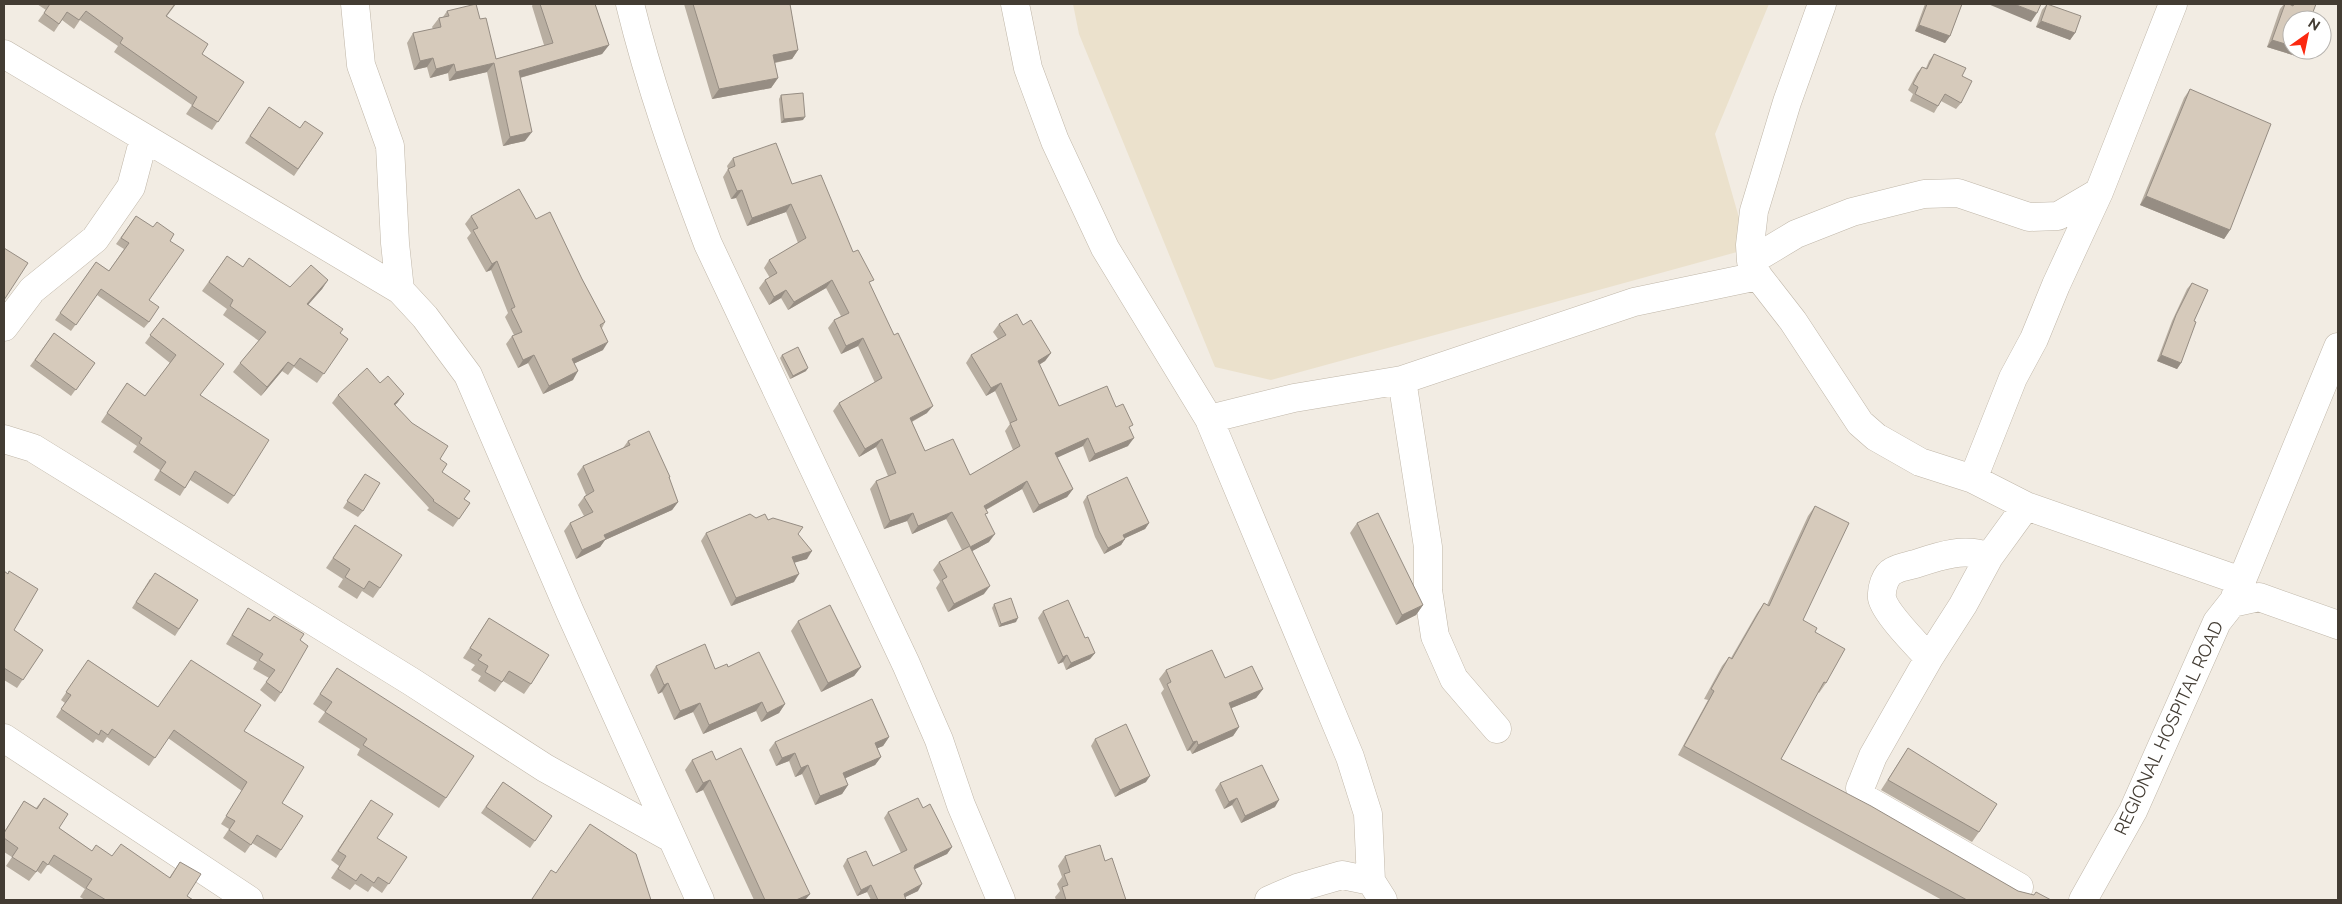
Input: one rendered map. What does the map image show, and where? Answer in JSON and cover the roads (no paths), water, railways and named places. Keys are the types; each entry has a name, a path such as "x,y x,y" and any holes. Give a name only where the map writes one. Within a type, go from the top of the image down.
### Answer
{"street":[{"path":"355,4 362,65 390,146 395,243 400,290"},
{"path":"630,4 642,55 680,173 708,244 917,689 939,740 961,805 1001,900"},
{"path":"1015,4 1028,68 1055,141 1110,256 1209,419 1350,756 1368,814 1377,891"},
{"path":"1822,4 1787,102 1754,211 1750,245 1754,268 1793,321 1836,388 1867,431 1920,462 1973,479 2026,506 2237,592 2338,347"},
{"path":"1973,479 2013,378 2034,339 2056,285 2099,192 2174,4"},
{"path":"4,54 400,290 425,317 468,375 566,603 700,900"},
{"path":"4,327 32,290 95,239 131,187 144,138"},
{"path":"1209,419 1294,398 1402,380 1634,302 1754,268 1796,234 1844,215 1924,194 1958,193 2029,217 2058,216 2099,192"},
{"path":"1402,380 1427,538 1428,590 1435,636 1454,679 1497,729"},
{"path":"4,439 33,448 403,677 544,768 671,838"},
{"path":"2019,887 1862,797 1860,788 1873,756 1929,658 1963,605 1989,557 2026,506"},
{"path":"1929,658 1900,626 1882,599 1882,585 1891,571 1938,556 1976,552 1989,557"},
{"name":"REGIONAL HOSPITAL ROAD","path":"2083,900 2132,811 2217,622 2237,592 2258,597 2338,625"},
{"path":"4,738 249,900"},
{"path":"1269,900 1297,888 1342,875 1377,891"}]}
